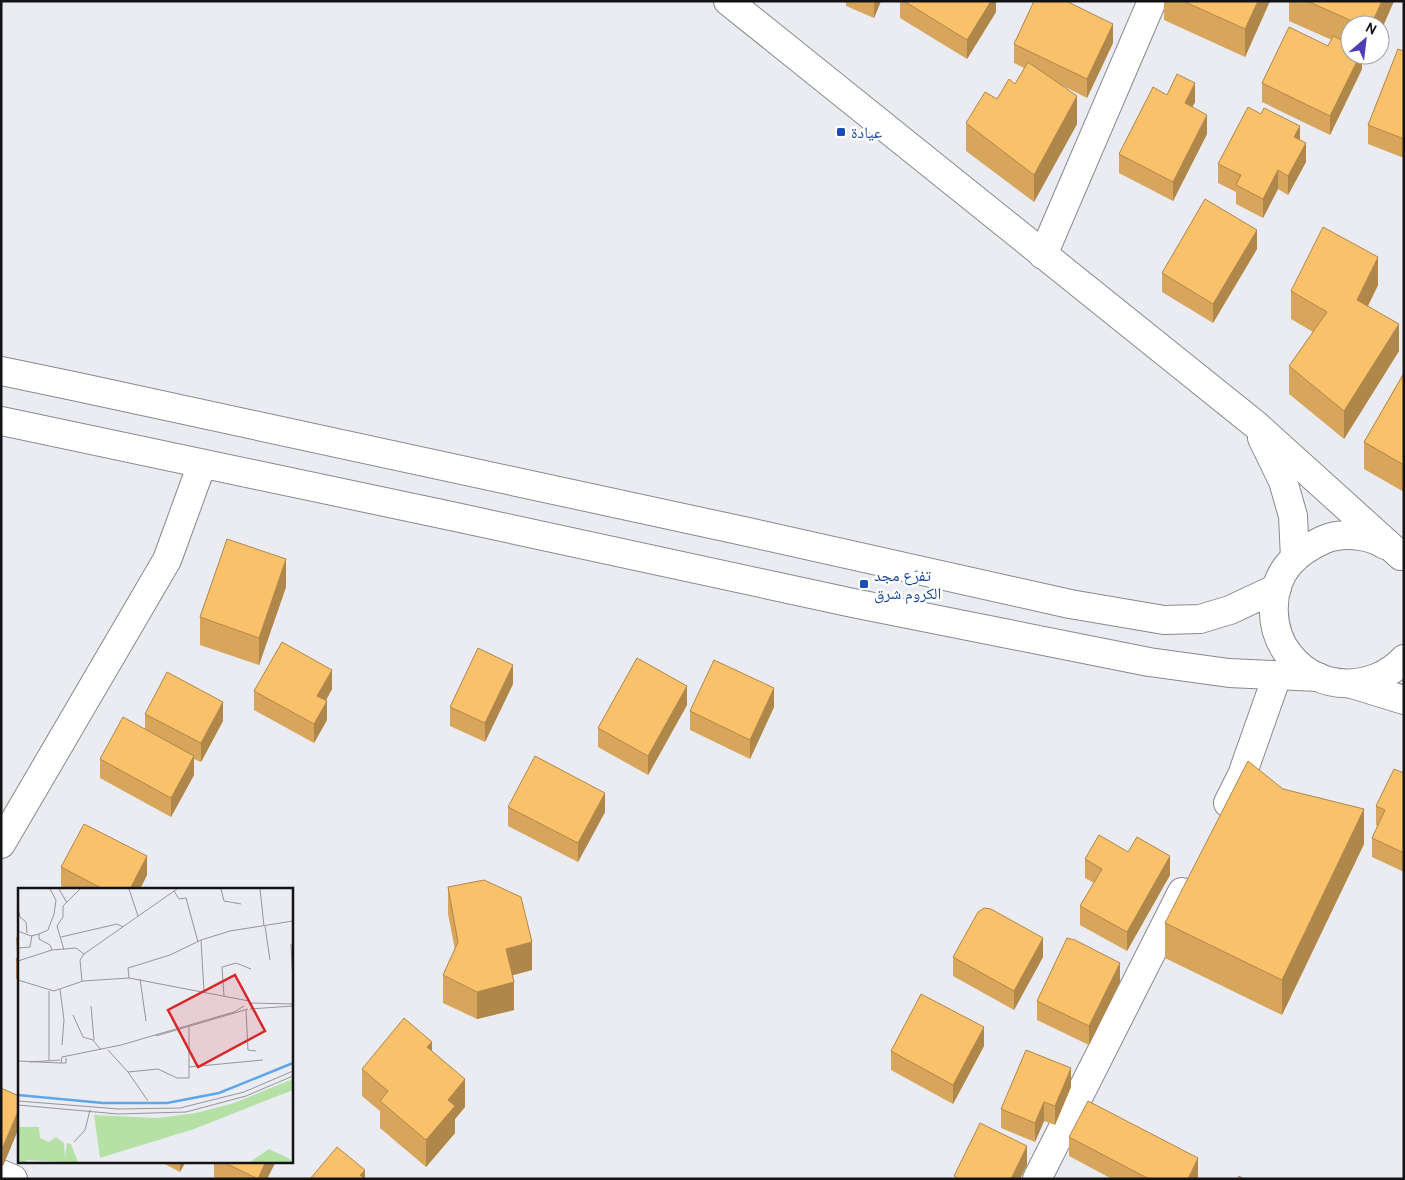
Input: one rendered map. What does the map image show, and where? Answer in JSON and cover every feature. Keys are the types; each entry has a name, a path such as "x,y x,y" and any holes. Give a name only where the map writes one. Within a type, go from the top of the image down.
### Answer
{"street":[{"path":"728,1 756,11 1043,255 1256,425 1402,558"},
{"path":"1043,255 1152,1"},
{"path":"1,371 719,525 1070,604 1164,620 1200,619 1230,610 1277,588"},
{"path":"1,421 862,605 1139,660 1229,673 1318,677"},
{"path":"1256,425 1283,481 1293,516 1295,558"},
{"path":"1,844 167,560 202,464"},
{"path":"1402,558 1380,542 1355,535 1330,537 1307,548 1288,565 1277,588 1274,613 1278,636 1290,656 1307,672 1329,682 1352,684 1404,700"},
{"path":"1352,684 1376,679 1396,668 1404,659"},
{"path":"1215,827 1242,774 1277,676"},
{"path":"1037,1179 1193,871"},
{"path":"1,1174 13,1179"}],"building":[{"path":"904,1 991,1 967,40"},
{"path":"1034,1 1066,1 1113,24 1087,79 1014,44"},
{"path":"1183,1 1258,1 1245,29"},
{"path":"1307,1 1382,1 1376,15 1340,16"},
{"path":"1289,27 1328,46 1333,36 1340,39 1340,65 1355,65 1330,116 1262,83"},
{"path":"1398,49 1404,51 1404,139 1368,125"},
{"path":"1028,62 1077,96 1034,175 966,123 985,92 997,99 1009,79 1015,84"},
{"path":"1177,74 1195,83 1185,103 1207,115 1173,182 1119,154 1153,87 1167,95"},
{"path":"1248,107 1261,114 1264,108 1300,126 1294,137 1306,143 1288,176 1278,170 1263,199 1236,185 1241,175 1218,164"},
{"path":"1205,199 1257,230 1213,304 1162,273"},
{"path":"1323,227 1378,257 1357,300 1399,324 1344,411 1289,366 1327,312 1291,291"},
{"path":"1404,373 1404,465 1364,442"},
{"path":"227,539 286,559 259,638 200,617"},
{"path":"282,642 332,670 317,696 327,701 314,724 254,691"},
{"path":"478,648 513,665 485,723 450,707"},
{"path":"637,658 687,686 648,756 598,728"},
{"path":"714,660 774,688 750,740 690,711"},
{"path":"167,672 223,702 201,743 145,714"},
{"path":"123,717 194,756 171,798 100,759"},
{"path":"535,756 605,793 578,843 508,807"},
{"path":"1248,761 1283,789 1364,809 1282,980 1165,923"},
{"path":"1394,769 1404,773 1404,853 1372,838 1385,810 1376,806"},
{"path":"84,824 147,856 131,888 101,888 61,867"},
{"path":"1099,835 1128,852 1137,837 1170,856 1127,932 1080,906 1102,869 1085,859"},
{"path":"484,880 521,897 532,942 506,949 514,982 477,992 443,975 458,942 448,887"},
{"path":"984,908 991,909 1043,938 1014,991 953,957 978,912"},
{"path":"1067,938 1075,940 1120,963 1089,1026 1037,1001"},
{"path":"921,994 984,1027 953,1085 891,1051"},
{"path":"404,1018 432,1042 427,1047 465,1079 448,1100 455,1106 426,1140 380,1101 388,1091 362,1069"},
{"path":"1026,1050 1071,1068 1055,1106 1044,1102 1035,1123 1001,1109"},
{"path":"1,1088 18,1096 18,1111 3,1147 1,1146"},
{"path":"1088,1101 1198,1158 1188,1179 1149,1179 1069,1137"},
{"path":"980,1123 1027,1146 1011,1179 959,1179 954,1176"},
{"path":"337,1147 365,1170 360,1175 364,1179 310,1179"},
{"path":"223,1162 266,1162 258,1179"}],"place":[{"name":"عيادة","path":"841,132"},
{"name":"تفرّع مجد الكروم شرق","path":"864,584"}]}
